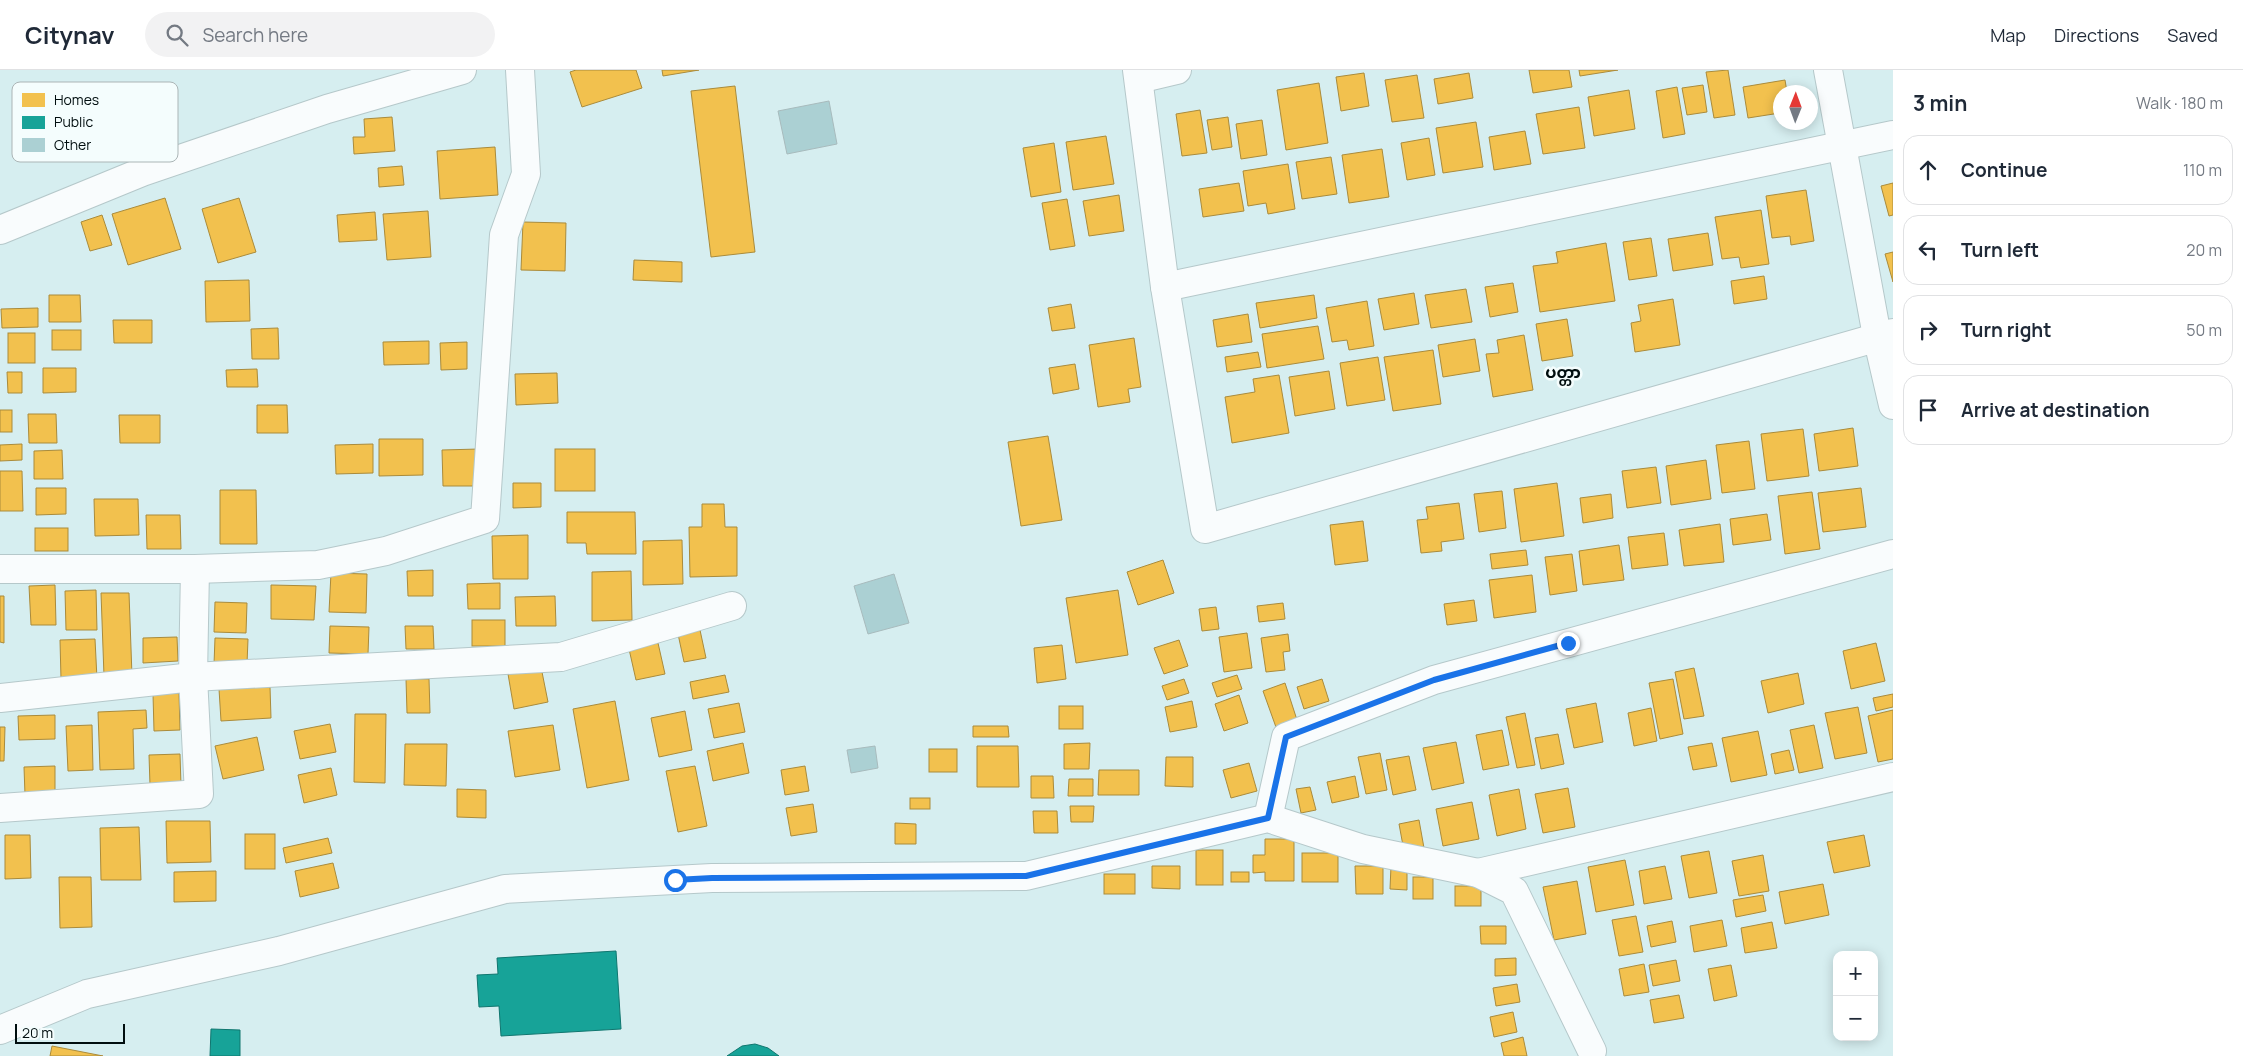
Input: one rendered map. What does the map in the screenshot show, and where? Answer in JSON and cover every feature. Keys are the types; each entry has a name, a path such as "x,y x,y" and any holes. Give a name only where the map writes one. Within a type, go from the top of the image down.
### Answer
{"street":[{"path":"178,160 327,109 462,70"},
{"path":"0,569 195,570 318,565 386,551 485,519 504,235 526,174 520,70"},
{"path":"1177,70 1138,75 1165,287 1205,529 1885,334"},
{"path":"1828,70 1843,147 1885,334 1893,405"},
{"path":"1165,287 1843,147 1893,135"},
{"path":"0,230 142,172 171,162"},
{"path":"1268,818 1286,737 1434,680 1893,554"},
{"path":"0,808 199,794 193,677 195,570"},
{"path":"0,698 193,677 561,656 732,606"},
{"path":"1478,873 1893,777"},
{"path":"0,1030 86,994 279,951 506,889 712,878 1026,876 1268,818 1363,849 1478,873 1514,891 1592,1051"}],"building: Homes":[{"path":"576,70 636,70 642,88 582,107 570,72"},
{"path":"662,70 699,70 663,76"},
{"path":"1529,70 1569,70 1572,87 1533,93"},
{"path":"1579,70 1618,70 1580,76"},
{"path":"1728,70 1735,115 1714,118 1706,72"},
{"path":"1364,73 1369,106 1341,111 1336,77"},
{"path":"1469,73 1473,98 1438,104 1434,79"},
{"path":"1417,75 1424,118 1392,122 1385,80"},
{"path":"1785,80 1786,85 1773,85 1773,114 1748,118 1743,87"},
{"path":"1319,83 1328,143 1286,150 1277,90"},
{"path":"1703,85 1707,112 1687,115 1682,88"},
{"path":"735,86 755,252 711,257 691,91"},
{"path":"1677,87 1685,134 1663,138 1656,91"},
{"path":"1629,90 1635,129 1594,136 1588,97"},
{"path":"1579,107 1585,148 1543,154 1536,114"},
{"path":"1200,110 1207,153 1182,156 1176,114"},
{"path":"392,117 395,151 354,154 353,137 365,137 364,119"},
{"path":"1228,117 1232,147 1212,150 1207,120"},
{"path":"1262,120 1267,155 1241,159 1236,124"},
{"path":"1476,122 1483,167 1443,173 1436,128"},
{"path":"1525,131 1531,164 1494,170 1489,137"},
{"path":"1106,136 1114,184 1073,190 1066,142"},
{"path":"1429,138 1435,175 1407,180 1401,143"},
{"path":"1054,143 1061,192 1031,197 1023,148"},
{"path":"495,147 498,195 440,199 437,151"},
{"path":"1382,149 1389,197 1349,203 1342,155"},
{"path":"1331,157 1337,194 1302,199 1296,162"},
{"path":"1288,164 1295,209 1268,214 1266,203 1248,206 1243,171"},
{"path":"402,166 404,185 379,187 378,168"},
{"path":"1239,183 1244,211 1203,217 1199,189"},
{"path":"1893,183 1893,215 1889,216 1881,186"},
{"path":"1806,190 1814,241 1791,245 1790,236 1772,238 1766,196"},
{"path":"1119,195 1124,231 1089,236 1083,201"},
{"path":"165,198 181,249 128,265 112,214"},
{"path":"239,198 256,252 218,263 202,209"},
{"path":"1067,199 1075,246 1050,250 1042,203"},
{"path":"1761,210 1769,264 1741,268 1739,257 1722,259 1715,217"},
{"path":"428,211 431,257 387,260 383,214"},
{"path":"375,212 377,240 339,242 337,215"},
{"path":"102,215 112,245 90,251 81,222"},
{"path":"523,222 566,223 565,271 521,270"},
{"path":"1708,233 1713,265 1673,271 1668,239"},
{"path":"1651,238 1657,276 1629,280 1623,242"},
{"path":"1606,243 1615,301 1540,312 1533,266 1558,263 1556,252"},
{"path":"1893,252 1893,282 1885,254"},
{"path":"634,260 682,262 682,282 633,280"},
{"path":"1764,276 1767,299 1734,304 1731,281"},
{"path":"249,280 250,321 206,322 205,281"},
{"path":"1513,283 1518,312 1490,317 1485,287"},
{"path":"1466,289 1472,322 1431,328 1425,295"},
{"path":"1414,293 1419,324 1384,330 1378,299"},
{"path":"49,295 80,295 81,322 49,322"},
{"path":"1314,295 1317,318 1260,328 1256,303"},
{"path":"1673,299 1680,345 1635,352 1631,323 1641,321 1638,305"},
{"path":"1367,301 1374,346 1349,350 1347,340 1332,342 1326,308"},
{"path":"1071,304 1075,328 1052,331 1048,308"},
{"path":"38,308 38,327 2,328 1,309"},
{"path":"1248,314 1252,342 1217,347 1213,320"},
{"path":"1567,319 1573,356 1542,361 1536,324"},
{"path":"113,320 152,320 152,343 114,343"},
{"path":"1318,326 1324,359 1267,368 1262,334"},
{"path":"278,328 279,359 252,359 251,329"},
{"path":"52,330 81,330 81,350 52,350"},
{"path":"8,333 35,333 35,363 8,363"},
{"path":"1524,335 1533,390 1493,397 1486,354 1499,353 1497,340"},
{"path":"1134,338 1141,387 1128,389 1130,402 1098,407 1089,345"},
{"path":"1475,339 1480,371 1443,377 1438,345"},
{"path":"429,341 429,364 384,365 383,342"},
{"path":"467,342 467,369 441,370 440,343"},
{"path":"1433,350 1441,404 1393,411 1384,357"},
{"path":"1258,352 1261,367 1227,372 1225,357"},
{"path":"1378,357 1385,400 1347,406 1340,363"},
{"path":"1075,364 1079,389 1053,394 1049,368"},
{"path":"43,368 76,368 76,392 43,393"},
{"path":"257,369 258,387 227,387 226,370"},
{"path":"1329,371 1335,409 1295,416 1289,377"},
{"path":"7,372 22,372 22,393 8,393"},
{"path":"557,373 558,403 516,405 515,374"},
{"path":"1279,375 1289,433 1232,443 1225,397 1255,392 1253,379"},
{"path":"257,405 287,405 288,433 257,433"},
{"path":"0,410 12,410 12,432 0,432"},
{"path":"28,414 56,414 57,443 29,443"},
{"path":"119,415 160,415 160,443 120,443"},
{"path":"1853,428 1858,466 1819,471 1814,434"},
{"path":"1803,429 1809,476 1767,481 1761,434"},
{"path":"1048,436 1062,520 1021,526 1008,442"},
{"path":"379,439 423,439 423,475 379,476"},
{"path":"1749,441 1755,489 1722,493 1716,445"},
{"path":"22,444 22,460 0,461 0,445"},
{"path":"373,444 373,473 336,474 335,445"},
{"path":"479,449 480,486 443,486 442,450"},
{"path":"555,449 595,449 595,491 555,491"},
{"path":"62,450 63,479 34,479 34,451"},
{"path":"1706,460 1711,499 1671,505 1666,466"},
{"path":"1656,467 1661,503 1627,508 1622,471"},
{"path":"0,471 22,471 23,511 0,511"},
{"path":"513,483 541,483 541,507 513,508"},
{"path":"1557,483 1564,536 1521,542 1514,489"},
{"path":"36,488 66,488 66,514 36,515"},
{"path":"1861,488 1866,527 1823,532 1818,493"},
{"path":"220,490 256,490 257,544 220,544"},
{"path":"1502,491 1506,528 1479,532 1474,494"},
{"path":"1812,492 1820,549 1785,554 1778,496"},
{"path":"1611,494 1613,518 1583,523 1580,498"},
{"path":"94,499 138,499 139,535 95,536"},
{"path":"1459,503 1464,539 1441,542 1442,551 1421,553 1417,520 1428,519 1426,507"},
{"path":"702,504 724,504 725,527 737,527 737,576 690,577 689,527 702,527"},
{"path":"567,512 635,512 636,554 587,554 586,543 567,543"},
{"path":"1767,514 1771,540 1733,545 1730,519"},
{"path":"146,515 180,515 181,549 147,549"},
{"path":"1363,521 1368,561 1335,565 1330,525"},
{"path":"1720,524 1724,562 1684,566 1679,530"},
{"path":"35,528 68,528 68,551 35,551"},
{"path":"1664,533 1668,565 1632,569 1628,537"},
{"path":"528,535 528,579 493,579 492,536"},
{"path":"682,540 683,584 643,585 643,541"},
{"path":"1619,545 1624,580 1583,585 1579,551"},
{"path":"1526,550 1528,565 1492,569 1490,554"},
{"path":"1572,554 1577,591 1550,595 1545,557"},
{"path":"1163,560 1174,593 1138,605 1127,572"},
{"path":"433,570 433,596 408,596 407,571"},
{"path":"631,571 632,620 592,621 592,572"},
{"path":"331,573 367,574 366,613 329,612"},
{"path":"1532,575 1536,612 1494,618 1489,580"},
{"path":"500,583 500,609 468,609 467,584"},
{"path":"55,585 56,625 31,625 29,586"},
{"path":"271,585 316,586 314,620 271,619"},
{"path":"96,590 97,630 66,630 65,591"},
{"path":"1118,590 1128,655 1076,663 1066,598"},
{"path":"101,593 129,593 132,676 104,676"},
{"path":"0,596 4,596 4,643 0,642"},
{"path":"555,596 556,626 516,626 515,597"},
{"path":"1474,600 1477,621 1447,625 1444,604"},
{"path":"215,602 247,603 246,633 214,632"},
{"path":"1283,603 1285,619 1259,622 1257,606"},
{"path":"1216,607 1219,629 1202,631 1199,609"},
{"path":"472,620 505,620 505,646 472,646"},
{"path":"330,626 369,627 368,654 329,653"},
{"path":"405,626 433,626 434,649 406,649"},
{"path":"700,630 706,658 684,662 678,634"},
{"path":"1247,633 1252,668 1224,672 1219,637"},
{"path":"1288,634 1290,651 1283,652 1285,670 1266,672 1261,638"},
{"path":"177,637 178,661 143,663 143,638"},
{"path":"215,638 248,639 247,664 214,664"},
{"path":"95,639 97,679 61,679 60,640"},
{"path":"1179,640 1188,666 1164,674 1154,648"},
{"path":"658,643 665,674 636,680 629,649"},
{"path":"1876,643 1885,681 1851,689 1843,651"},
{"path":"1062,645 1066,679 1037,683 1034,648"},
{"path":"541,667 548,702 514,709 508,674"},
{"path":"1694,668 1704,716 1684,719 1675,672"},
{"path":"1798,673 1804,704 1768,713 1761,681"},
{"path":"725,675 729,692 693,699 690,682"},
{"path":"1237,675 1242,689 1217,697 1212,683"},
{"path":"406,679 429,679 430,713 407,713"},
{"path":"1184,679 1189,693 1167,700 1162,686"},
{"path":"1322,679 1329,701 1304,709 1297,687"},
{"path":"1673,679 1683,734 1660,739 1649,683"},
{"path":"1285,683 1298,723 1277,730 1263,691"},
{"path":"270,687 271,718 221,721 219,689"},
{"path":"179,693 180,730 154,731 153,694"},
{"path":"1893,694 1893,707 1876,711 1873,698"},
{"path":"1239,695 1248,723 1224,731 1215,704"},
{"path":"615,701 629,780 587,788 573,709"},
{"path":"1192,701 1197,727 1170,732 1165,707"},
{"path":"739,703 745,732 714,738 708,709"},
{"path":"1596,703 1603,742 1574,748 1566,709"},
{"path":"1059,706 1083,706 1083,729 1059,729"},
{"path":"1858,707 1867,753 1835,759 1825,713"},
{"path":"1651,708 1657,741 1634,746 1628,713"},
{"path":"146,710 147,728 133,729 134,769 100,770 98,712"},
{"path":"1893,710 1893,759 1878,762 1868,716"},
{"path":"685,711 692,750 659,757 651,718"},
{"path":"1525,713 1535,765 1517,768 1506,717"},
{"path":"355,714 386,714 385,783 354,782"},
{"path":"55,715 55,739 19,740 18,716"},
{"path":"330,724 336,752 300,759 294,731"},
{"path":"92,725 93,770 68,771 66,726"},
{"path":"553,725 560,770 515,777 508,731"},
{"path":"1814,725 1823,768 1799,773 1790,730"},
{"path":"973,726 1008,726 1009,737 973,737"},
{"path":"0,727 5,727 4,761 0,761"},
{"path":"1502,730 1509,765 1483,770 1476,735"},
{"path":"1758,731 1767,775 1731,782 1722,738"},
{"path":"1558,734 1564,764 1541,769 1535,738"},
{"path":"257,737 264,770 223,779 215,746"},
{"path":"1456,742 1464,783 1432,790 1423,748"},
{"path":"743,743 749,773 713,781 707,751"},
{"path":"1090,743 1089,769 1064,769 1064,744"},
{"path":"1712,743 1717,766 1693,770 1688,747"},
{"path":"405,744 447,744 446,786 404,785"},
{"path":"977,746 1018,746 1019,787 977,787"},
{"path":"929,749 957,749 957,772 929,772"},
{"path":"1789,750 1794,770 1775,774 1771,754"},
{"path":"1380,753 1387,790 1366,794 1358,757"},
{"path":"180,754 181,785 150,785 149,755"},
{"path":"1409,756 1416,790 1393,795 1386,760"},
{"path":"1166,757 1193,757 1193,787 1165,786"},
{"path":"1249,763 1257,791 1231,798 1223,770"},
{"path":"55,766 55,794 25,795 24,767"},
{"path":"695,766 707,826 678,832 666,771"},
{"path":"805,766 809,791 785,795 781,770"},
{"path":"331,768 337,795 304,803 298,775"},
{"path":"1099,770 1139,770 1139,795 1098,795"},
{"path":"1031,776 1053,776 1054,798 1031,798"},
{"path":"1355,776 1359,797 1332,803 1327,782"},
{"path":"1069,779 1093,779 1093,796 1068,796"},
{"path":"1310,787 1316,810 1301,813 1296,789"},
{"path":"1568,788 1575,827 1543,833 1535,794"},
{"path":"457,789 486,790 486,818 457,817"},
{"path":"1519,789 1526,829 1497,836 1489,795"},
{"path":"910,798 930,798 930,809 910,809"},
{"path":"1472,802 1479,839 1443,846 1436,809"},
{"path":"813,804 817,832 791,836 786,808"},
{"path":"1070,806 1094,806 1093,822 1071,822"},
{"path":"1033,811 1057,811 1058,833 1034,833"},
{"path":"1419,820 1424,848 1404,851 1399,824"},
{"path":"166,821 210,821 211,862 167,863"},
{"path":"895,823 916,824 916,844 895,844"},
{"path":"139,827 141,880 101,880 100,828"},
{"path":"245,834 275,834 275,869 245,869"},
{"path":"5,835 30,835 31,878 5,879"},
{"path":"1864,835 1870,866 1834,873 1827,842"},
{"path":"328,838 332,853 286,863 283,848"},
{"path":"1265,839 1294,839 1294,881 1265,881 1265,872 1253,873 1253,855 1265,855"},
{"path":"1196,850 1223,850 1223,885 1196,885"},
{"path":"1709,851 1717,893 1689,898 1681,856"},
{"path":"1302,853 1338,853 1338,882 1302,882"},
{"path":"1763,855 1769,891 1739,896 1732,861"},
{"path":"1625,860 1634,905 1596,912 1588,867"},
{"path":"333,863 339,888 300,897 295,871"},
{"path":"1407,865 1407,890 1390,889 1391,866"},
{"path":"1152,866 1180,866 1180,889 1152,888"},
{"path":"1355,866 1383,866 1383,894 1356,894"},
{"path":"1665,866 1672,899 1644,904 1639,871"},
{"path":"216,871 216,901 174,902 174,872"},
{"path":"1231,872 1249,872 1249,882 1231,882"},
{"path":"1104,874 1135,874 1135,894 1104,894"},
{"path":"59,877 91,877 92,927 60,928"},
{"path":"1413,877 1433,877 1433,899 1413,899"},
{"path":"1577,881 1586,934 1554,940 1543,887"},
{"path":"1823,884 1829,915 1785,924 1779,892"},
{"path":"1455,886 1481,886 1481,906 1455,906"},
{"path":"1763,895 1766,911 1736,917 1733,900"},
{"path":"1636,916 1643,952 1619,956 1612,920"},
{"path":"1722,920 1727,946 1694,952 1690,926"},
{"path":"1672,921 1676,942 1651,947 1647,926"},
{"path":"1772,922 1777,948 1745,953 1741,928"},
{"path":"1480,926 1506,926 1506,944 1481,944"},
{"path":"1516,958 1516,975 1495,976 1495,959"},
{"path":"1676,960 1680,981 1653,986 1649,965"},
{"path":"1644,964 1649,992 1624,996 1619,969"},
{"path":"1731,965 1737,996 1714,1001 1708,969"},
{"path":"1517,984 1520,1002 1496,1006 1493,988"},
{"path":"1679,995 1684,1018 1654,1023 1650,1000"},
{"path":"1513,1012 1517,1032 1494,1037 1490,1017"},
{"path":"1523,1037 1527,1056 1504,1056 1501,1043"},
{"path":"52,1046 103,1056 50,1056"}],"building: Public":[{"path":"616,951 621,1029 501,1036 499,1006 479,1007 477,975 498,974 497,958"},
{"path":"211,1029 240,1030 240,1056 210,1056"},
{"path":"755,1044 768,1048 779,1056 727,1056 742,1046"}],"building: Other":[{"path":"829,101 837,144 787,154 778,111"},
{"path":"894,574 909,623 868,634 854,586"},
{"path":"875,746 878,768 851,773 847,750"}],"district":[{"name":"ပတ္တာ","path":"1563,372"}],"route":[{"path":"675,880 712,878 1026,876 1268,818 1286,737 1434,680 1568,643"}]}
